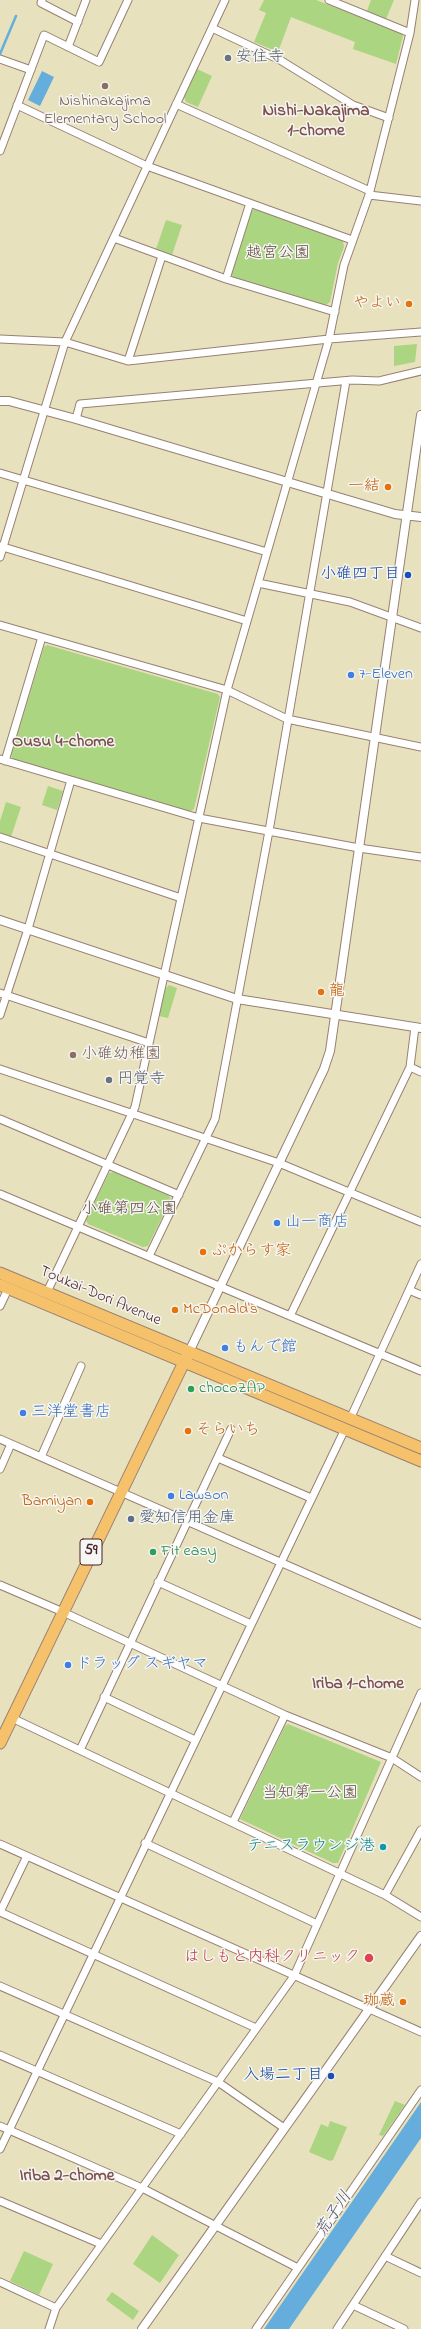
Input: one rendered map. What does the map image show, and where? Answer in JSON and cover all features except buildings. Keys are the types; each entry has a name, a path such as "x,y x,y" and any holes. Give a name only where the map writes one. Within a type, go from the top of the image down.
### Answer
{"main road":[{"name":"Toukai-Dori Avenue","path":"0,1273 421,1448"},
{"name":"Toukai-Dori Avenue","path":"4,1287 421,1461"},
{"name":"59","path":"0,1744 119,1492 189,1352"}],"street":[{"path":"42,0 41,3 78,22"},
{"path":"68,47 86,0"},
{"path":"0,151 44,35 99,62 128,0"},
{"path":"0,557 22,480 65,342 225,0"},
{"path":"329,0 410,33"},
{"path":"47,1292 132,1114 227,690 317,384 329,339 344,265 369,193 389,118 410,33 415,0"},
{"path":"212,28 280,60 353,105 389,118"},
{"path":"0,59 31,70"},
{"path":"176,104 369,193 421,201"},
{"path":"17,105 147,166 352,240"},
{"path":"226,279 250,203"},
{"path":"114,238 226,279 335,312"},
{"path":"128,361 162,256"},
{"path":"0,338 65,342 128,361 329,339 421,332"},
{"path":"76,419 80,404 346,381 379,381 421,371"},
{"path":"149,1256 215,1119 268,831 346,381"},
{"path":"0,401 9,401 76,419 395,514 421,517"},
{"path":"189,1352 324,1068 336,1014 421,415"},
{"path":"0,473 267,552"},
{"path":"2,547 247,621"},
{"path":"258,583 350,602 421,628"},
{"path":"0,625 227,690 287,719 421,748"},
{"path":"42,637 2,760 199,818 359,848 421,857"},
{"path":"0,1015 3,995 28,930 70,780"},
{"path":"0,837 181,898"},
{"path":"0,920 237,999 418,1027 410,1067 290,1316"},
{"path":"3,995 149,1043"},
{"path":"410,1067 421,1072"},
{"path":"0,1068 279,1163 421,1222"},
{"path":"0,1120 179,1195"},
{"path":"0,1194 421,1371"},
{"path":"350,1419 421,1264"},
{"path":"0,1306 4,1287"},
{"path":"409,1290 421,1295"},
{"path":"41,1457 81,1366"},
{"path":"80,1750 129,1643 188,1523 231,1429"},
{"path":"0,2148 145,1843 345,1429"},
{"path":"0,1439 188,1523 421,1624"},
{"path":"0,1469 11,1444"},
{"path":"218,1458 311,1498"},
{"path":"158,1582 251,1624"},
{"path":"0,1585 63,1612 285,1715 392,1758 421,1777"},
{"path":"49,2329 56,2308 294,1976 421,1693"},
{"path":"104,1697 195,1740"},
{"path":"233,1822 285,1715"},
{"path":"12,1718 340,1873 385,1895 421,1917"},
{"path":"385,1895 421,1830"},
{"path":"145,1843 317,1924"},
{"path":"0,1844 368,2010 421,2032"},
{"path":"27,1856 0,1912 256,2028"},
{"path":"142,2329 214,2225 421,1936"},
{"path":"0,1986 218,2082 284,2128"},
{"path":"0,2055 180,2134"},
{"path":"256,2329 421,2090"},
{"path":"0,2126 142,2188 298,2268"},
{"path":"0,2201 101,2244"},
{"path":"337,2329 385,2256 418,2212 421,2202"},
{"path":"385,2256 421,2273"},
{"path":"0,2282 56,2308"},
{"path":"353,2305 404,2329"}],"green space":[{"path":"264,0 316,0 401,33 403,36 396,64 353,49 355,42 291,17 278,52 254,42 266,13 259,10"},
{"path":"371,0 394,0 386,19 367,11"},
{"path":"197,69 212,76 198,107 186,102 184,97"},
{"name":"越宮公園","path":"255,209 343,241 344,247 338,263 330,302 326,305 233,277 231,273 250,211"},
{"path":"166,220 182,225 172,255 156,249"},
{"path":"417,344 415,362 394,366 394,346"},
{"path":"47,645 218,694 220,697 194,809 189,812 13,759 11,755 44,647"},
{"path":"48,786 63,791 57,810 42,805"},
{"path":"6,802 21,807 11,837 0,833 0,821"},
{"path":"169,985 177,988 168,1018 159,1016 165,989"},
{"name":"小碓第四公園","path":"114,1172 168,1195 171,1199 148,1246 143,1247 88,1224 86,1220 109,1173"},
{"name":"当知第一公園","path":"288,1724 381,1762 338,1863 333,1863 240,1819 285,1726"},
{"path":"395,2101 405,2105 383,2136 379,2135"},
{"path":"330,2121 347,2127 333,2160 330,2161 309,2152 321,2124 328,2127"},
{"path":"152,2235 179,2255 160,2283 133,2264"},
{"path":"24,2251 53,2264 39,2295 10,2281"},
{"path":"112,2292 139,2311 133,2320 106,2300"}],"water":[{"path":"42,71 54,77 40,106 28,100"},
{"path":"421,2102 421,2138 289,2329 264,2329"}],"waterway":[{"path":"0,54 16,16"}],"place":[{"name":"安住寺","path":"228,58"},
{"name":"Nishinakajima Elementary School","path":"105,86"},
{"name":"やよい","path":"409,304"},
{"name":"一結","path":"388,487"},
{"name":"小碓四丁目","path":"408,575"},
{"name":"7-Eleven","path":"351,675"},
{"name":"龍","path":"321,992"},
{"name":"小碓幼稚園","path":"73,1055"},
{"name":"円覚寺","path":"109,1080"},
{"name":"山一商店","path":"277,1223"},
{"name":"ぷからす家","path":"203,1252"},
{"name":"McDonald's","path":"175,1310"},
{"name":"もんで館","path":"225,1348"},
{"name":"chocoZAP","path":"191,1389"},
{"name":"三洋堂書店","path":"23,1413"},
{"name":"そらいち","path":"188,1431"},
{"name":"Lawson","path":"171,1496"},
{"name":"Bamiyan","path":"90,1502"},
{"name":"愛知信用金庫","path":"131,1519"},
{"name":"Fit easy","path":"153,1552"},
{"name":"ドラッグ スギヤマ","path":"68,1665"},
{"name":"テニスラウンジ港","path":"383,1847"},
{"name":"はしもと内科クリニック","path":"369,1958"},
{"name":"珈蔵","path":"403,2002"},
{"name":"入場二丁目","path":"331,2076"}],"district":[{"name":"Nishi-Nakajima 1-chome","path":"316,122"},
{"name":"Ousu 4-chome","path":"63,743"},
{"name":"Iriba 1-chome","path":"358,1685"},
{"name":"Iriba 2-chome","path":"67,2177"}],"water label":[{"name":"荒子川","path":"335,2215"}]}
